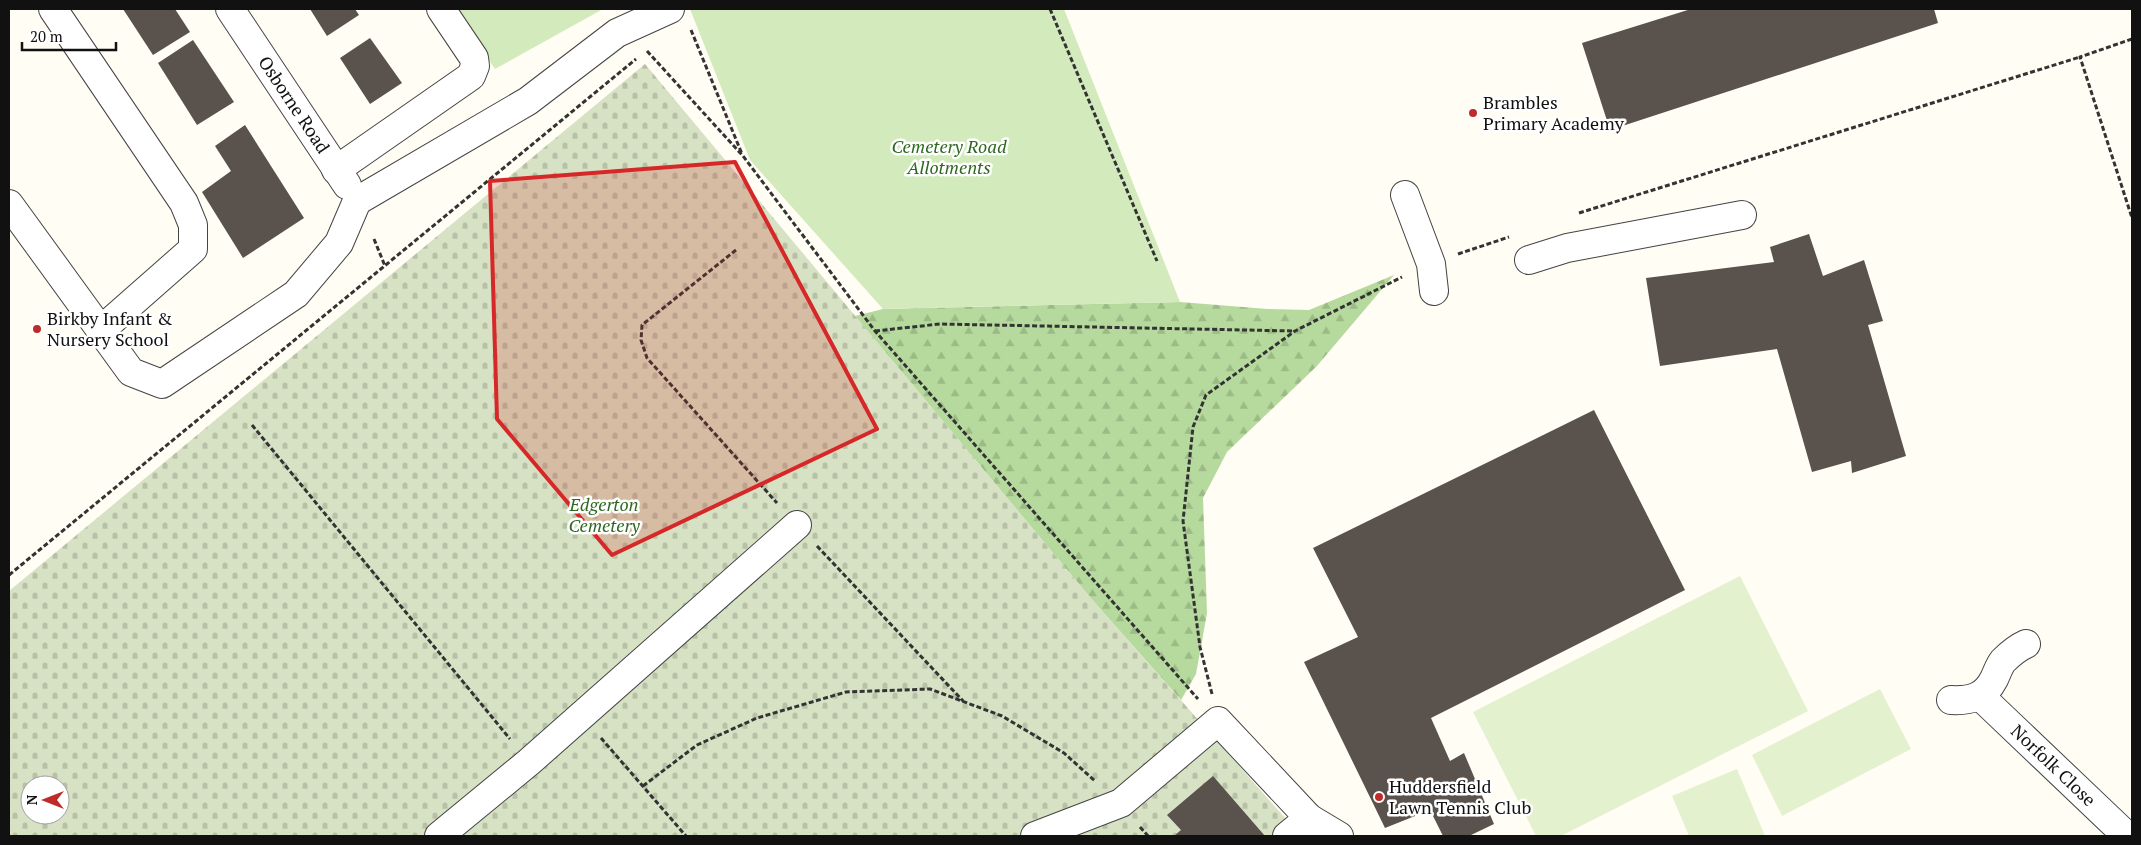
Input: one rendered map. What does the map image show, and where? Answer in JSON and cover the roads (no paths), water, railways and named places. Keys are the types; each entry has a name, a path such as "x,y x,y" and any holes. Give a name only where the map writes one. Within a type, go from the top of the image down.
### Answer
{"street":[{"path":"53,9 184,203 193,225 193,249 100,330"},
{"name":"Osborne Road","path":"230,9 357,201"},
{"path":"336,170 471,76 475,66 474,58 441,9"},
{"path":"9,204 131,372 162,384 296,294 339,243 357,201 528,101 616,33 679,17"},
{"path":"1406,195 1431,264 1434,291"},
{"path":"1529,260 1567,248 1742,215"},
{"path":"439,836 529,762 798,525"},
{"path":"1951,700 1967,701 1980,696 1993,681 2002,662 2017,648 2026,644"},
{"name":"Norfolk Close","path":"1980,696 2127,836"},
{"path":"1035,836 1120,804 1218,721 1309,818 1339,836"},
{"path":"1287,836 1309,818"}],"place":[{"name":"Brambles Primary Academy","path":"1473,113"},
{"name":"Birkby Infant & Nursery School","path":"37,329"},
{"name":"Huddersfield Lawn Tennis Club","path":"1379,797"}],"park label":[{"name":"Cemetery Road Allotments","path":"949,157"},
{"name":"Edgerton Cemetery","path":"604,515"}]}
